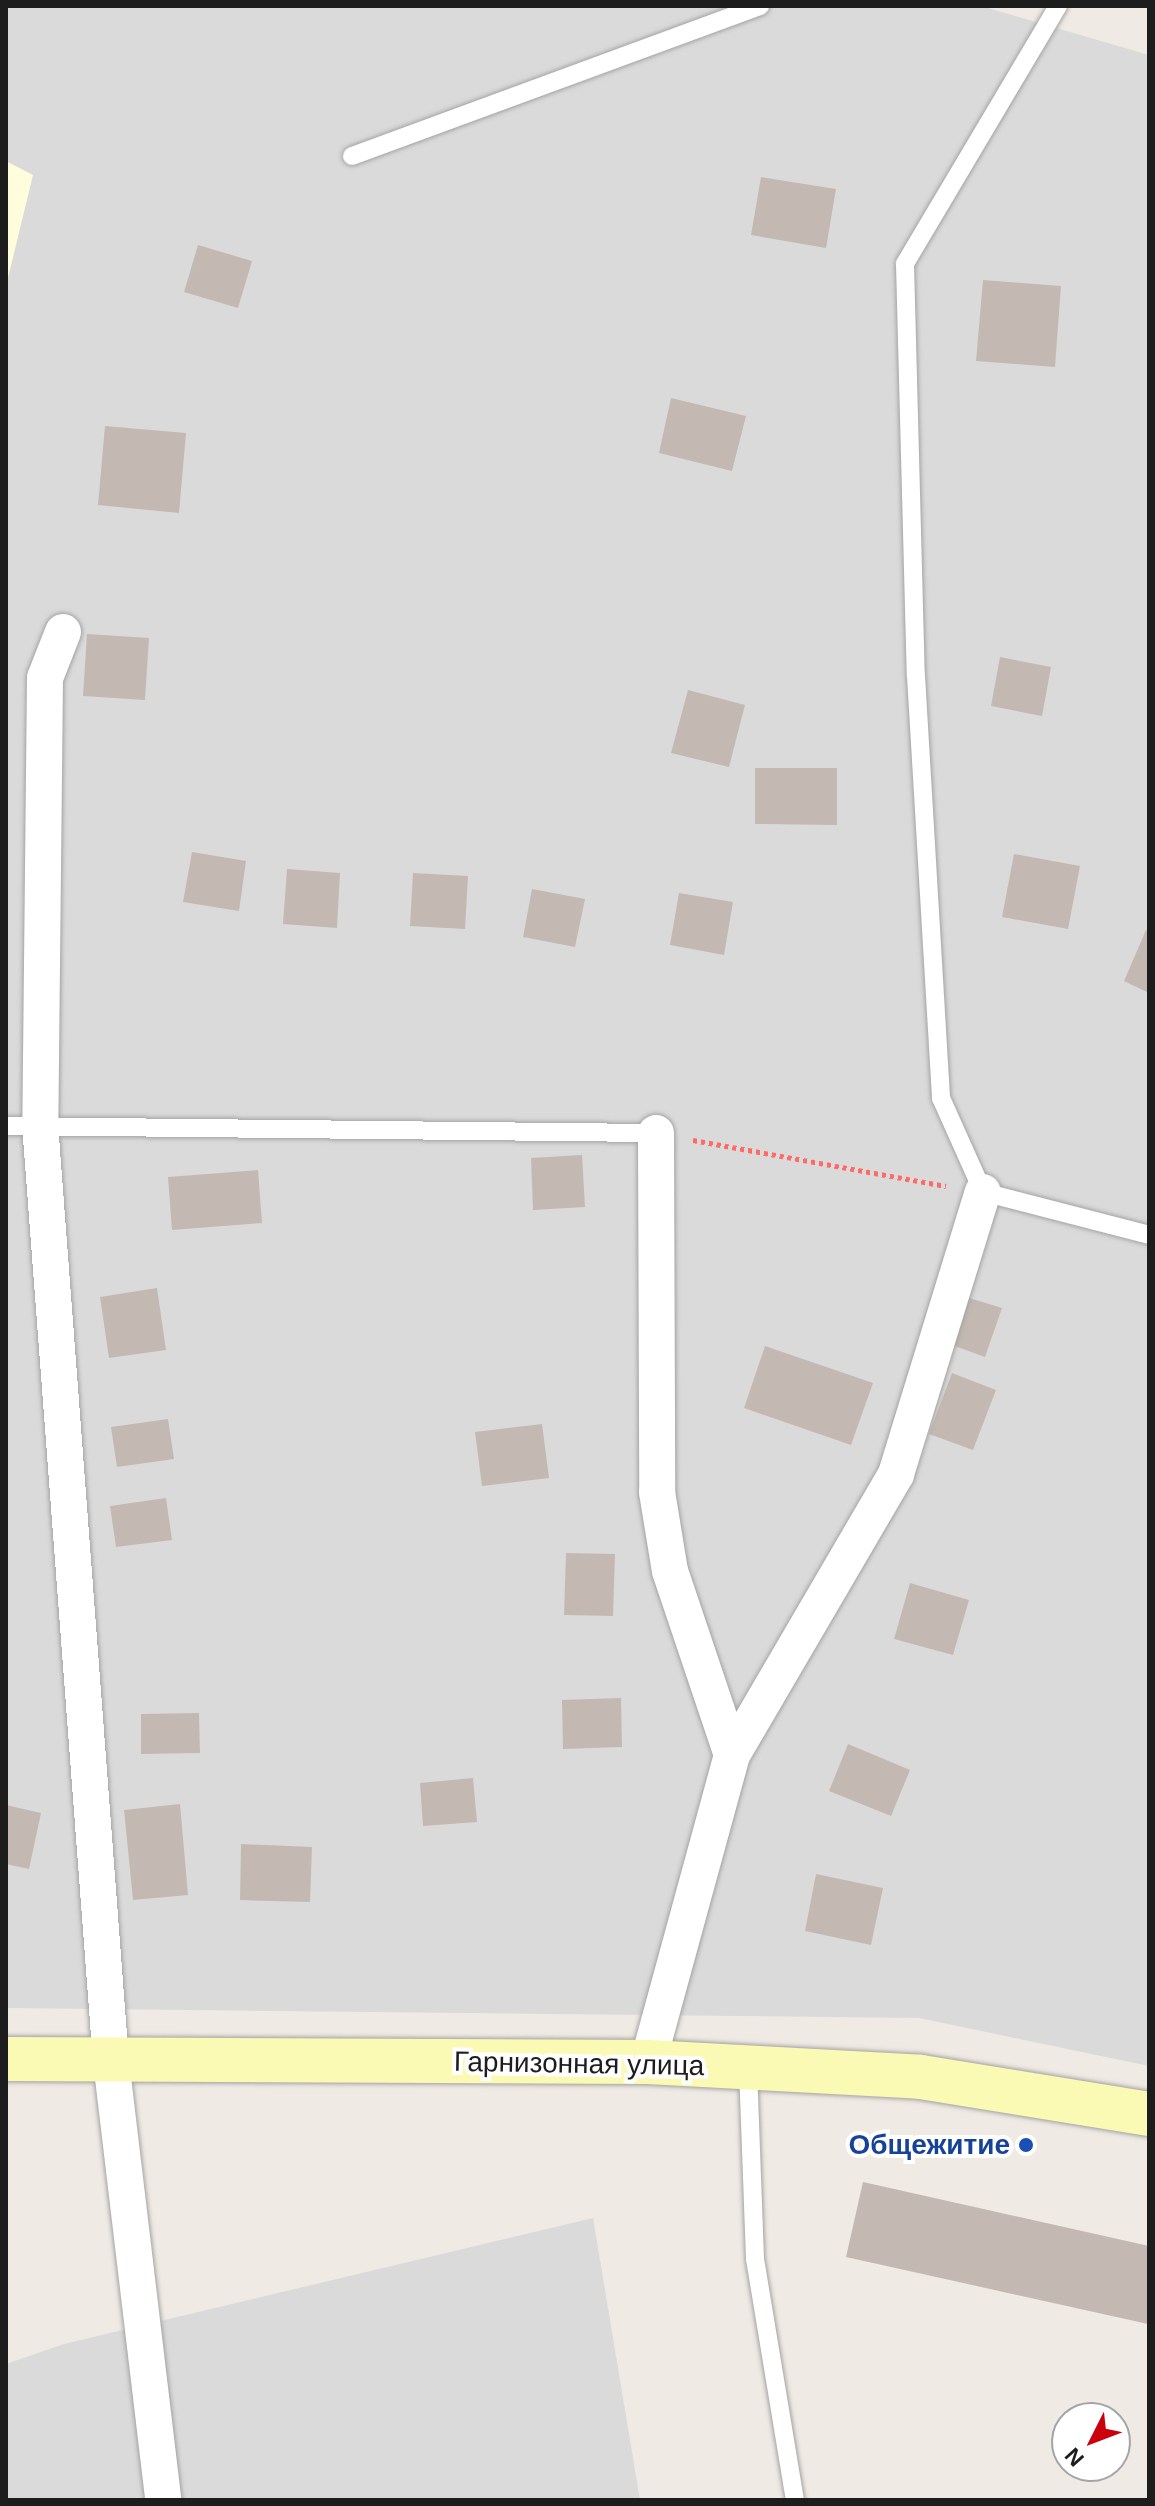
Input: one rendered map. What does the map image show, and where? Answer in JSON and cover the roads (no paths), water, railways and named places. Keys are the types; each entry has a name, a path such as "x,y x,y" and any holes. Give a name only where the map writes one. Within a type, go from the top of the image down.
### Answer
{"street":[{"path":"63,632 45,678 23,1125 111,2061 163,2500"},
{"path":"656,1133 657,1492 670,1571 732,1755"},
{"path":"648,2062 732,1755 896,1474 983,1192"},
{"name":"Гарнизонная улица","path":"6,2059 648,2062 921,2077 1149,2114"}],"lane":[{"path":"352,156 760,6"},
{"path":"1058,6 905,264 916,676 941,1098 983,1192 1149,1235"},
{"path":"23,1125 656,1133"},
{"path":"748,2068 755,2259 795,2500"}],"place":[{"name":"Общежитие","path":"1026,2145"}]}
